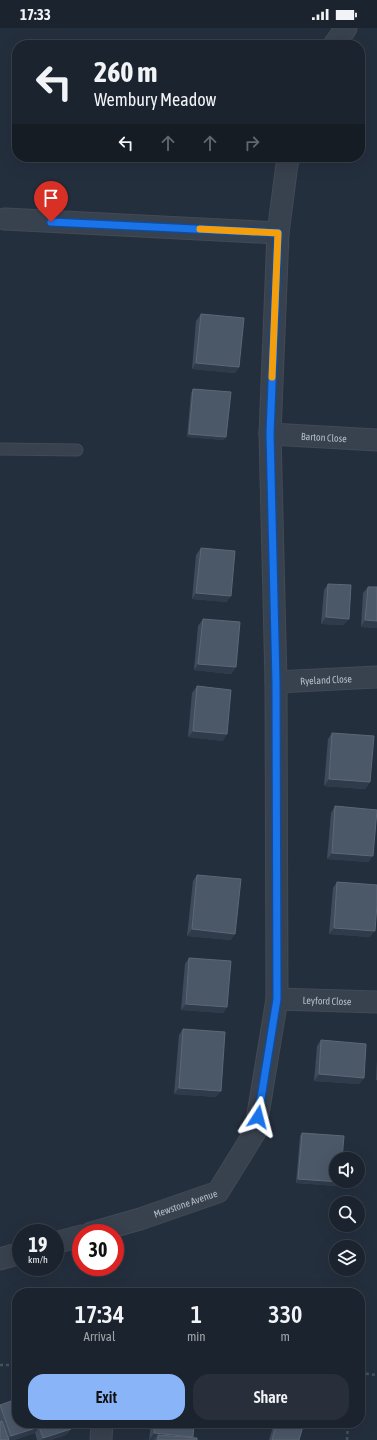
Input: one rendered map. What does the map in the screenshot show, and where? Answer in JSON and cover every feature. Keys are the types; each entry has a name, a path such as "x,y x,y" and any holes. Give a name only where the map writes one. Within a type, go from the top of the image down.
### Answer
{"street":[{"path":"338,40 346,28"},
{"name":"Mewstone Avenue","path":"122,1224 218,1192 256,1132 277,999 276,682 270,434 278,233 288,162"},
{"path":"5,219 278,233"},
{"name":"Barton Close","path":"270,434 377,440"},
{"name":"Ryeland Close","path":"276,682 377,677"},
{"name":"Leyford Close","path":"277,999 377,1002"},
{"path":"0,1259 12,1256"},
{"path":"101,1440 102,1428"}],"lane":[{"path":"0,449 77,450"}],"path":[{"path":"0,1365 12,1365"},
{"path":"365,1374 377,1375"},
{"path":"347,1440 348,1428"}],"building":[{"path":"201,314 244,318 239,367 196,363"},
{"path":"193,389 231,392 226,437 189,434"},
{"path":"201,548 235,551 231,596 196,593"},
{"path":"328,584 351,585 349,619 326,617"},
{"path":"368,587 377,587 377,621 365,620"},
{"path":"203,619 240,622 236,667 198,664"},
{"path":"197,686 231,690 227,734 193,731"},
{"path":"332,733 374,736 370,782 329,779"},
{"path":"335,806 377,810 373,856 332,853"},
{"path":"197,875 241,879 235,934 192,929"},
{"path":"337,882 377,885 375,931 334,928"},
{"path":"189,958 231,961 227,1007 186,1004"},
{"path":"183,1029 225,1032 221,1091 179,1088"},
{"path":"321,1040 366,1044 364,1078 319,1074"},
{"path":"302,1133 344,1136 343,1152 329,1152 329,1181 298,1179"},
{"path":"12,1401 12,1428 36,1428 11,1436 0,1405"},
{"path":"2,1421 9,1440 0,1440 0,1422"},
{"path":"39,1428 71,1428 71,1429 43,1438"},
{"path":"154,1428 194,1428 193,1437 154,1433"},
{"path":"276,1428 303,1428 299,1440 272,1440"},
{"path":"158,1435 197,1438 197,1440 158,1440"}],"slow traffic":[{"path":"200,229 278,233 272,377"}],"route":[{"path":"51,222 278,233 270,434 276,682 277,999 258,1117"}]}
